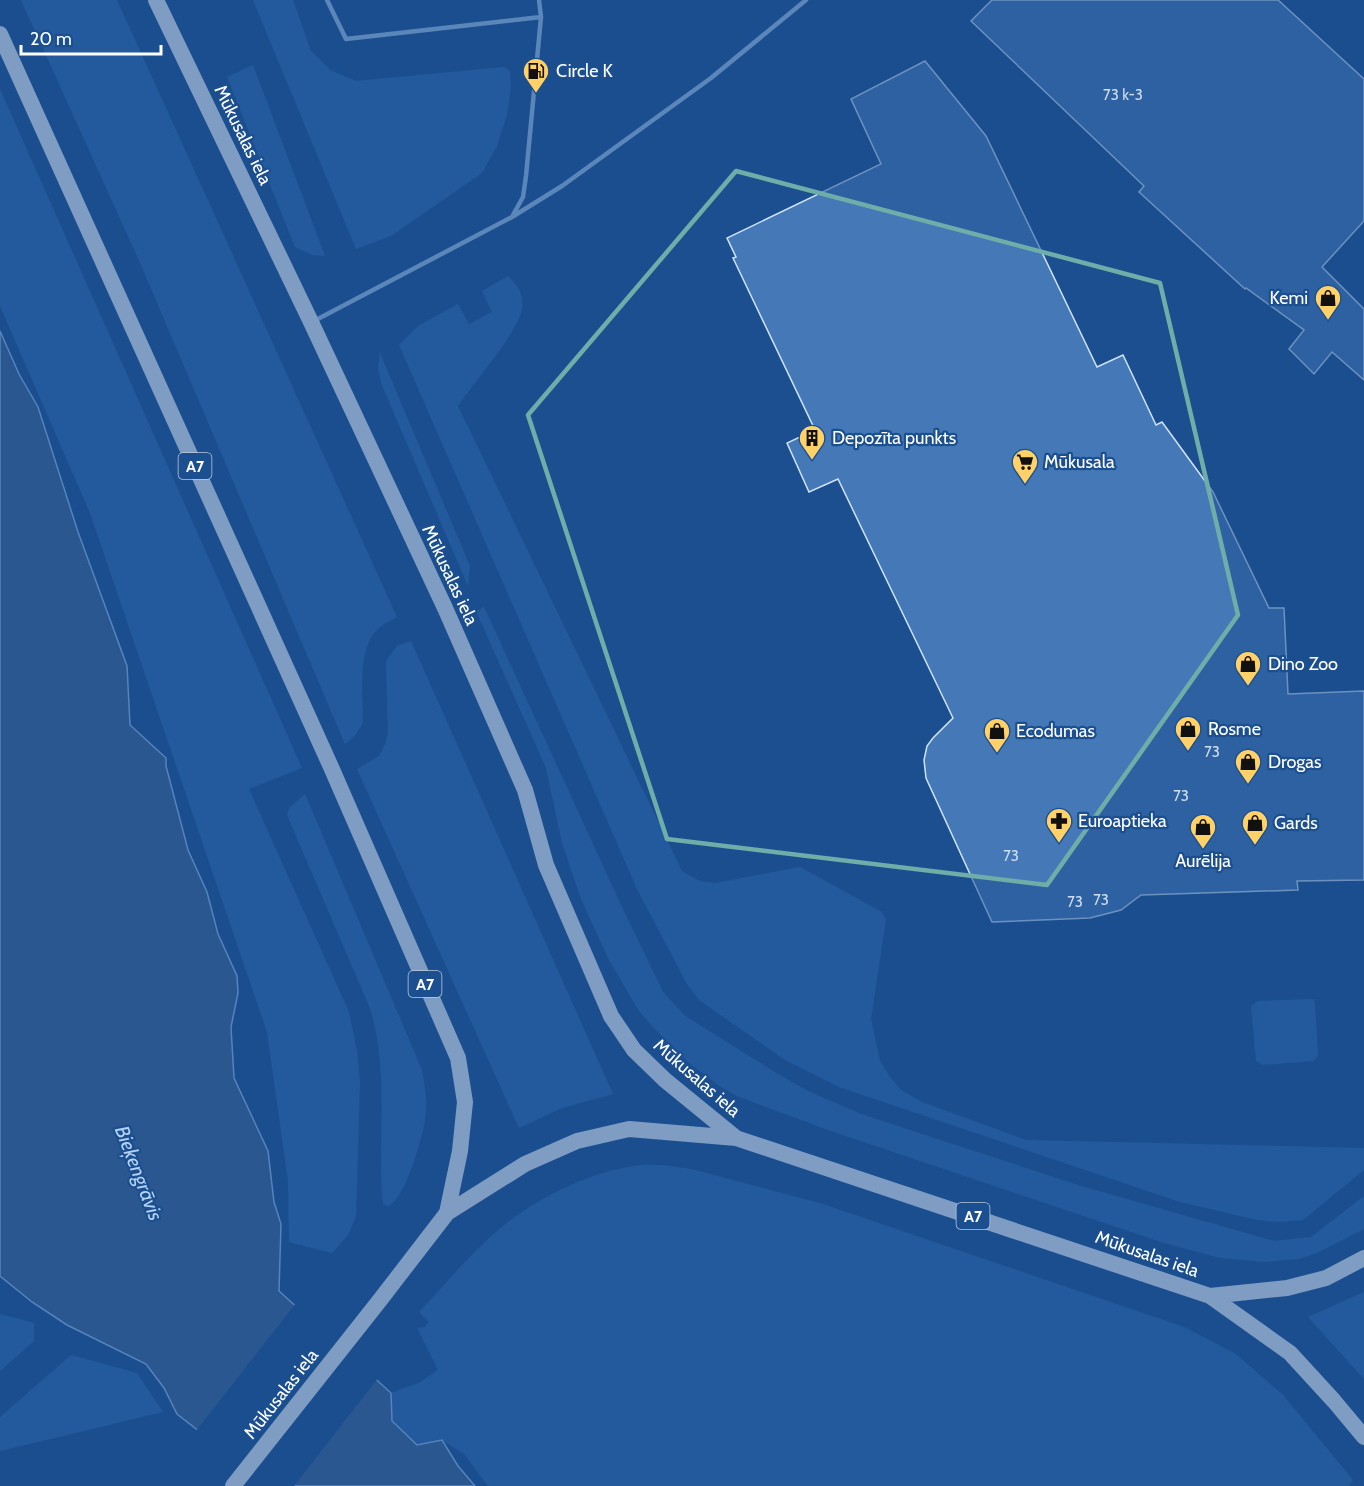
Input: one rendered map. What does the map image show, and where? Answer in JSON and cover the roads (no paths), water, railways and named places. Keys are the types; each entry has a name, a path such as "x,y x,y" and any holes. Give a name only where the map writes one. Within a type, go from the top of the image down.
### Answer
{"highway":[{"name":"Mūkusalas iela","path":"156,0 445,608 520,779 546,865 611,1016 634,1050 665,1080 736,1138"},
{"name":"Mūkusalas iela","path":"0,34 326,756 458,1058 465,1102 460,1151 447,1212"},
{"name":"Mūkusalas iela","path":"233,1486 447,1212 525,1164 578,1142 629,1130 736,1138 1210,1296 1290,1353 1364,1437"},
{"path":"1210,1296 1297,1285 1326,1278 1364,1258"}],"lane":[{"path":"327,0 346,39 540,17"},
{"path":"512,217 523,197 540,17 539,0"},
{"path":"311,322 512,217 562,186 711,78 806,0"}],"water":[{"name":"Bieķengrāvis","path":"0,331 19,374 38,407 78,532 127,666 130,725 166,758 166,766 188,850 207,892 218,934 237,976 238,993 231,1027 234,1078 268,1151 274,1202 281,1224 279,1291 391,1393 392,1421 417,1445 442,1440 458,1466 475,1486 269,1486 177,1414 164,1388 146,1364 67,1325 32,1302 0,1276"}],"place":[{"name":"Circle K","path":"536,94"},
{"name":"Kemi","path":"1328,321"},
{"name":"Depozīta punkts","path":"812,461"},
{"name":"Mūkusala","path":"1025,485"},
{"name":"Dino Zoo","path":"1248,687"},
{"name":"Rosme","path":"1188,752"},
{"name":"Ecodumas","path":"997,754"},
{"name":"Drogas","path":"1248,785"},
{"name":"Euroaptieka","path":"1059,844"},
{"name":"Gards","path":"1255,846"},
{"name":"Aurēlija","path":"1203,850"}]}
